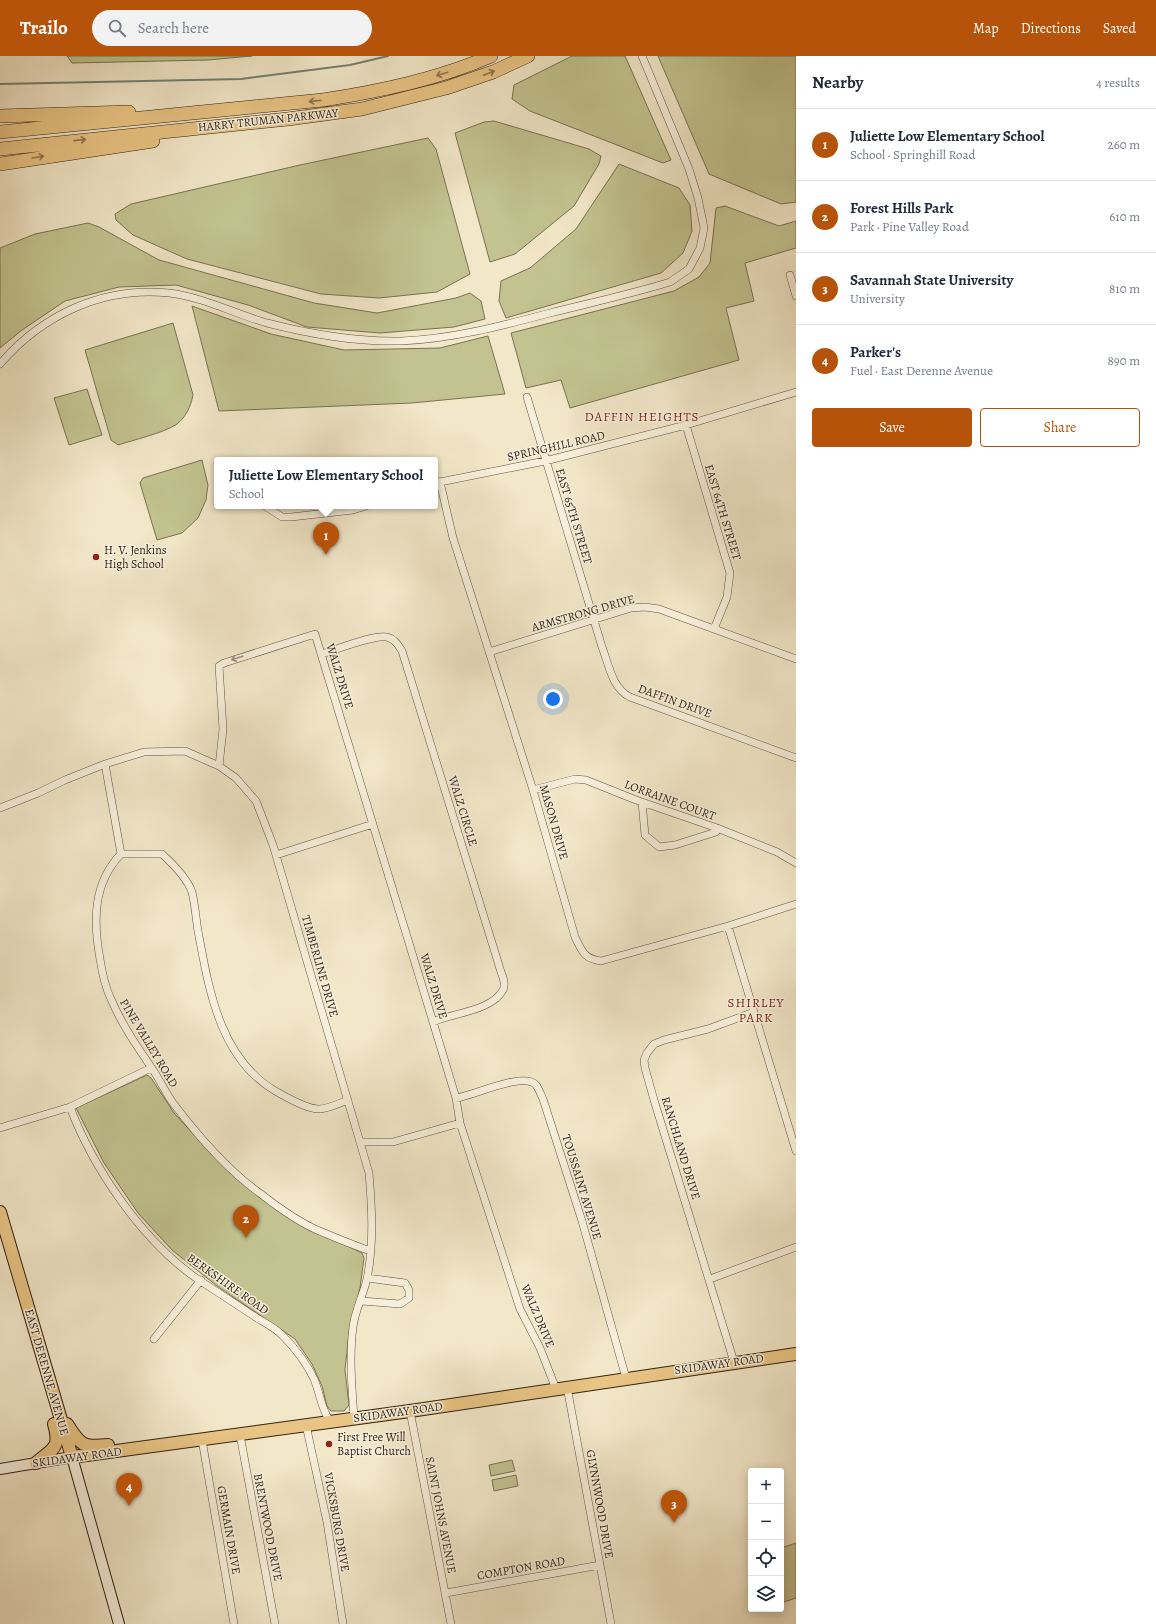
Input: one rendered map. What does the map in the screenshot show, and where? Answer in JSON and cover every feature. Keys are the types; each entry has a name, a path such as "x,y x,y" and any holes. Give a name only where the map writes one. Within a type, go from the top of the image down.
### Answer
{"highway":[{"name":"HARRY TRUMAN PARKWAY","path":"0,132 231,110 359,94 441,74 491,56"},
{"name":"HARRY TRUMAN PARKWAY","path":"0,149 326,115 398,101 469,80 528,56"},
{"path":"0,164 137,143 276,127 326,119 398,101"},
{"path":"0,116 231,110"}],"main road":[{"name":"EAST DERENNE AVENUE","path":"0,1212 119,1624"},
{"name":"SKIDAWAY ROAD","path":"0,1469 72,1457 410,1411 796,1354"},
{"path":"36,1463 54,1449 57,1443 57,1433 51,1411 57,1407 74,1436 86,1446 140,1443 152,1447"}],"street":[{"path":"0,364 16,346 62,312 93,300 133,293 170,293 267,322 316,333 368,340 402,340 470,333 670,282 689,269 700,248 704,228 698,198 689,169 642,56"},
{"path":"790,275 796,296"},
{"name":"SPRINGHILL ROAD","path":"438,482 545,461 686,425 796,392"},
{"name":"EAST 65TH STREET","path":"527,397 545,461 594,619"},
{"name":"EAST 64TH STREET","path":"686,425 730,573 727,597 714,629"},
{"name":"MASON DRIVE","path":"438,482 453,538 533,790 575,937 584,954 591,960 601,961 728,926 796,904"},
{"path":"270,509 282,517 356,509"},
{"name":"ARMSTRONG DRIVE","path":"489,652 631,608 645,606 659,609 796,659"},
{"name":"DAFFIN DRIVE","path":"594,619 616,686 621,693 796,758"},
{"name":"WALZ DRIVE","path":"219,766 223,729 219,666 268,648 315,634 456,1098 460,1123 520,1309 561,1388"},
{"name":"WALZ CIRCLE","path":"321,654 377,636 388,637 397,642 402,651 499,964 504,982 503,990 496,998 489,1003 433,1022"},
{"name":"TIMBERLINE DRIVE","path":"0,808 106,764 144,752 185,751 219,766 236,778 256,801 276,855 370,1180 373,1211 367,1278 362,1301 353,1325 354,1418"},
{"path":"106,764 121,854 162,854 175,866 192,891 206,975 219,1022 236,1054 270,1088 295,1102 319,1109 348,1100"},
{"name":"LORRAINE COURT","path":"533,790 581,779 717,828 777,852 796,863"},
{"path":"642,802 645,835 654,844 659,846 675,845 716,832 717,828"},
{"path":"276,855 373,824"},
{"name":"PINE VALLEY ROAD","path":"121,854 106,872 100,888 96,905 95,935 102,973 110,999 134,1044 172,1102 195,1131 239,1177 260,1194 321,1232 370,1251"},
{"path":"728,926 796,1151"},
{"name":"RANCHLAND DRIVE","path":"734,1362 710,1279 644,1068 644,1060 654,1044 708,1029 754,1012"},
{"path":"0,1128 70,1107 151,1068"},
{"name":"TOUSSAINT AVENUE","path":"456,1098 508,1083 525,1080 536,1084 543,1099 582,1221 626,1378"},
{"name":"BERKSHIRE ROAD","path":"70,1107 89,1149 136,1219 166,1253 201,1280 281,1334 303,1362 313,1379 324,1413 330,1421"},
{"path":"360,1142 394,1142 460,1123"},
{"path":"710,1279 796,1247"},
{"path":"362,1301 400,1304 409,1298 409,1290 405,1283 367,1278"},
{"path":"154,1339 201,1280"},
{"name":"GLYNNWOOD DRIVE","path":"561,1388 600,1565 611,1624"},
{"name":"SAINT JOHNS AVENUE","path":"410,1411 451,1624"},
{"name":"VICKSBURG DRIVE","path":"306,1425 327,1522 343,1624"},
{"name":"BRENTWOOD DRIVE","path":"240,1435 275,1624"},
{"name":"GERMAIN DRIVE","path":"202,1440 234,1624"},
{"name":"COMPTON ROAD","path":"446,1593 600,1565"}],"green space":[{"path":"67,56 252,56 208,60 72,63"},
{"path":"572,56 625,56 671,160 663,163 530,111 512,99 514,85"},
{"path":"658,56 796,56 796,202 781,204 709,174"},
{"path":"494,121 589,149 601,156 599,164 574,206 515,254 490,262 455,133 484,122"},
{"path":"428,138 436,149 470,274 437,292 379,298 321,294 187,259 133,235 116,220 115,214 131,204 300,165"},
{"path":"619,164 679,188 690,205 692,231 683,253 661,273 506,318 499,301 501,281 530,268 576,229"},
{"path":"725,206 779,226 796,221 796,248 745,263 754,301 726,308 739,360 570,408 561,380 526,388 511,333 674,291 699,277 710,263 716,208"},
{"path":"88,223 99,227 159,260 314,303 377,313 456,298 470,293 481,301 485,319 454,327 380,333 307,327 248,305 176,285 119,287 65,301 22,330 0,348 0,248 35,234"},
{"path":"192,306 271,334 344,350 440,348 488,336 505,394 412,403 219,411"},
{"path":"173,323 193,395 191,403 183,418 177,424 157,433 118,445 111,440 85,350"},
{"path":"87,389 102,435 69,445 54,398"},
{"path":"202,460 208,485 206,500 198,518 182,533 157,540 140,483 143,478"},
{"path":"147,1075 151,1078 174,1113 209,1151 308,1226 362,1253 364,1258 360,1288 349,1333 345,1370 349,1405 344,1411 331,1411 327,1406 322,1386 312,1364 295,1339 217,1286 172,1250 138,1213 104,1163 76,1108"},
{"path":"512,1460 515,1471 491,1476 489,1465"},
{"path":"516,1475 518,1486 494,1491 492,1480"},
{"path":"796,1543 796,1598 784,1602 784,1576 784,1547"}],"waterway":[{"path":"0,84 241,79 350,65 388,56"}],"place":[{"name":"Juliette Low Elementary School","path":"326,555"},
{"name":"H. V. Jenkins High School","path":"96,557"},
{"name":"Forest Hills Park","path":"246,1238"},
{"name":"First Free Will Baptist Church","path":"329,1444"},
{"name":"Parker's","path":"129,1506"},
{"name":"Savannah State University","path":"674,1523"}],"district":[{"name":"DAFFIN HEIGHTS","path":"642,416"},
{"name":"SHIRLEY PARK","path":"756,1010"}]}
